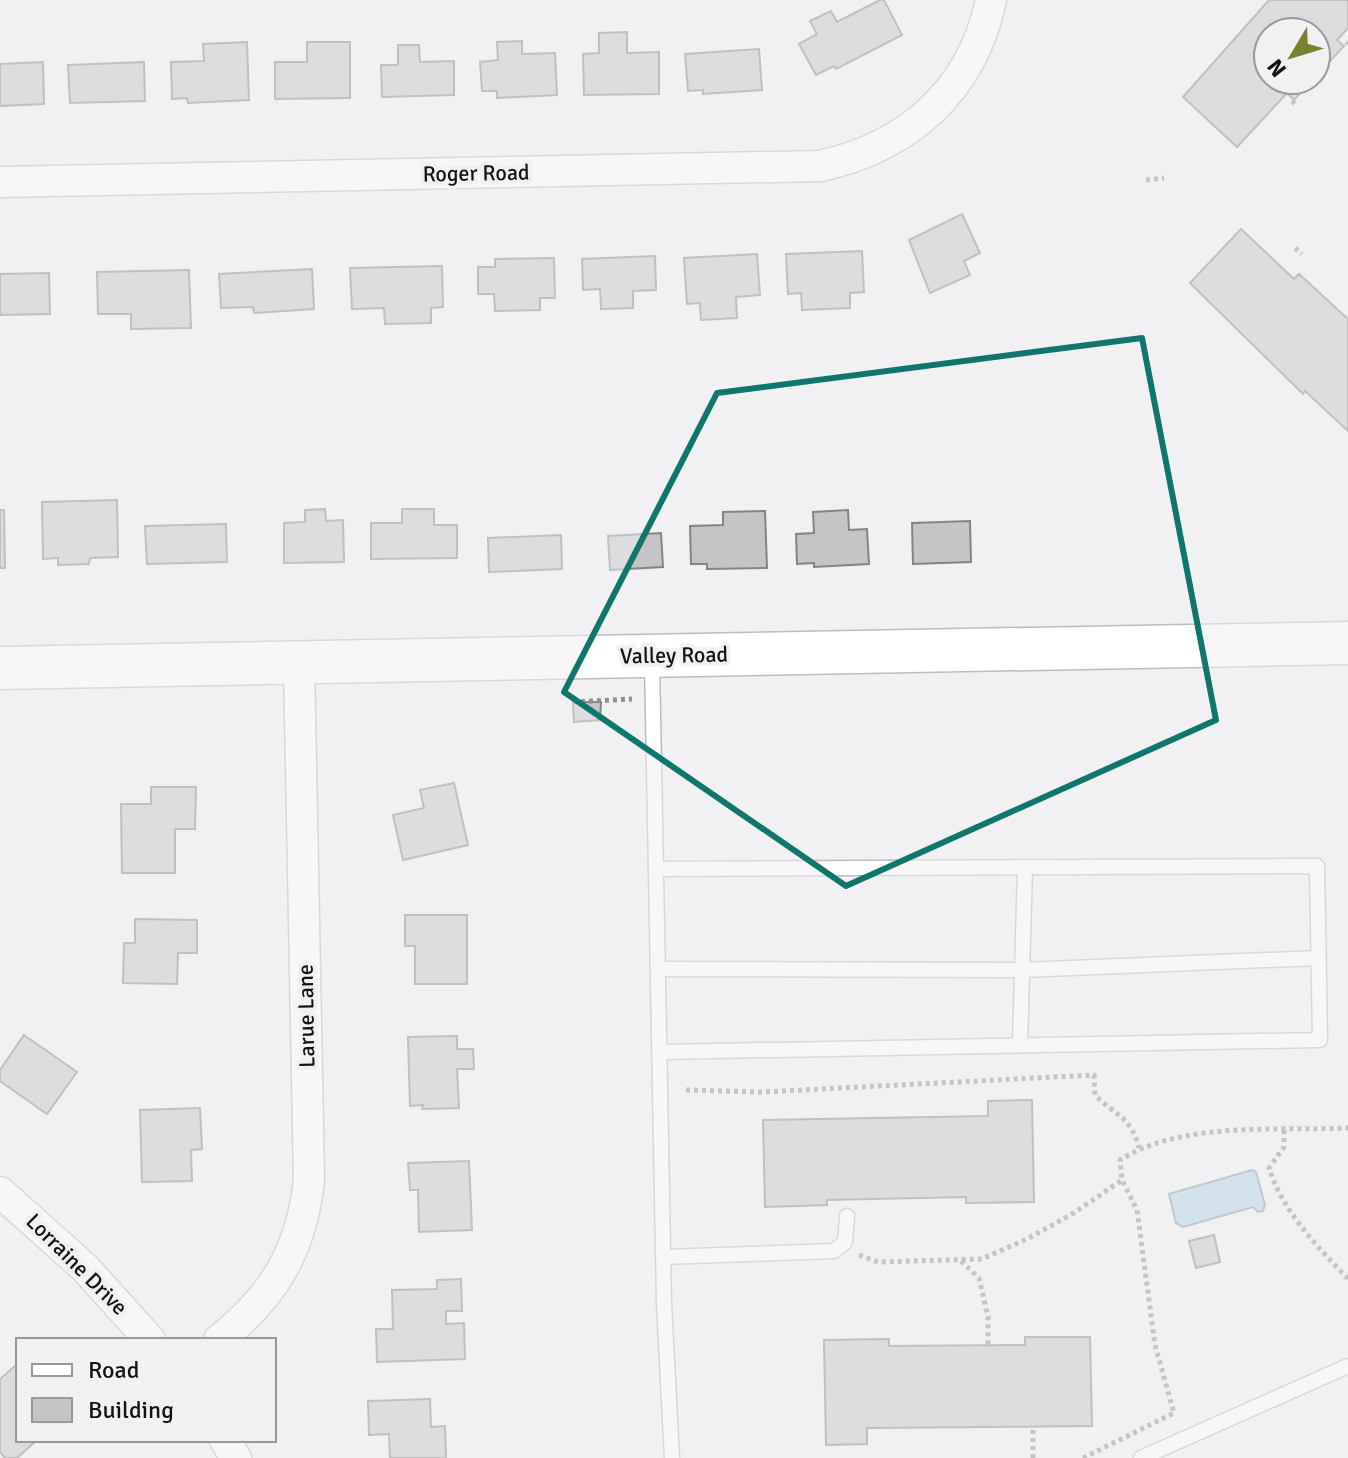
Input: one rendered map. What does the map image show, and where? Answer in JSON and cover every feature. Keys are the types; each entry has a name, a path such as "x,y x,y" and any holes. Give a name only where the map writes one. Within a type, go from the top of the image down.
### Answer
{"street":[{"name":"Roger Road","path":"0,182 820,166 850,160 885,145 936,106 971,56 991,0"},
{"name":"Valley Road","path":"0,668 1348,643"},
{"name":"Larue Lane","path":"221,1338 259,1305 283,1271 300,1233 306,1207 308,1164 299,662"},
{"name":"Lorraine Drive","path":"0,1192 85,1268 148,1338"}],"lane":[{"path":"652,656 664,1257 672,1458"},
{"path":"656,869 1317,866 1320,1040 660,1052"},
{"path":"1020,1045 1025,867"},
{"path":"658,969 1022,970 1318,958"},
{"path":"664,1257 834,1251 845,1242 847,1216"},
{"path":"1141,1458 1348,1366"}],"path":[{"path":"1146,180 1164,178"},
{"path":"1295,248 1302,254"},
{"path":"686,1090 762,1092 1094,1075 1095,1095 1108,1108 1125,1118 1135,1131 1139,1148"},
{"path":"1083,1458 1174,1413 1155,1345 1137,1210 1122,1180 1120,1160 1139,1148 1170,1138 1348,1128"},
{"path":"1284,1130 1284,1147 1269,1168 1276,1189 1292,1215 1348,1279"},
{"path":"840,1247 878,1262 982,1259 1074,1213 1122,1180"},
{"path":"961,1260 979,1278 988,1317 988,1345"},
{"path":"1033,1427 1033,1458"}],"highlighted area":[{"path":"1142,338 1216,720 846,886 564,692 717,393"}],"water":[{"path":"1252,1170 1256,1172 1265,1205 1263,1211 1258,1212 1253,1207 1183,1227 1176,1223 1169,1194"}],"building":[{"path":"884,0 902,35 836,69 834,66 816,75 799,44 817,34 810,21 831,11 837,22"},
{"path":"1269,0 1348,0 1348,28 1337,40 1344,46 1332,59 1332,16 1255,16"},
{"path":"1252,19 1252,96 1284,96 1237,147 1183,97"},
{"path":"627,32 627,53 659,52 659,94 584,95 583,54 599,53 599,33"},
{"path":"522,41 522,54 555,53 557,95 497,98 497,91 482,91 480,62 498,60 497,42"},
{"path":"247,42 249,100 188,103 187,98 172,99 171,62 204,61 203,44"},
{"path":"307,42 350,42 350,98 275,99 275,62 307,62"},
{"path":"398,45 419,45 420,62 454,61 454,95 382,97 381,65 398,65"},
{"path":"759,49 762,90 703,94 703,90 688,91 685,54"},
{"path":"43,62 44,104 0,106 0,64"},
{"path":"144,62 145,101 70,103 68,65"},
{"path":"962,214 980,253 964,261 970,275 930,293 909,240"},
{"path":"1241,229 1294,279 1299,274 1348,319 1348,431 1305,391 1303,394 1190,283"},
{"path":"862,251 864,292 850,293 850,308 802,310 801,293 788,294 786,254"},
{"path":"757,254 760,295 736,297 737,318 701,320 700,303 687,304 684,258"},
{"path":"655,256 656,290 633,291 633,308 601,309 600,289 583,290 582,259"},
{"path":"554,258 555,298 540,298 540,310 495,311 494,294 478,294 478,267 495,267 495,259"},
{"path":"442,266 443,307 431,308 431,323 385,324 384,308 352,309 350,268"},
{"path":"312,269 314,309 254,313 253,307 221,308 219,274"},
{"path":"189,270 191,328 131,329 131,314 98,314 97,272"},
{"path":"49,273 50,314 0,315 0,274"},
{"path":"117,500 118,557 90,558 89,564 58,565 58,558 43,559 42,502"},
{"path":"325,509 326,521 343,520 344,562 284,563 284,523 305,522 305,510"},
{"path":"402,509 434,509 434,525 457,525 457,558 371,559 371,523 402,523"},
{"path":"0,510 4,510 5,568 0,568"},
{"path":"848,510 849,530 867,529 869,564 814,567 814,563 797,564 796,534 814,533 813,512"},
{"path":"765,511 767,568 707,569 707,564 691,564 690,526 723,525 723,512"},
{"path":"970,521 971,562 913,564 912,523"},
{"path":"226,524 227,562 147,564 145,526"},
{"path":"661,533 663,567 610,570 608,536"},
{"path":"561,535 562,569 489,572 488,538"},
{"path":"573,702 601,702 600,720 574,722"},
{"path":"454,783 468,845 403,860 393,815 424,808 420,790"},
{"path":"151,787 196,787 195,829 175,829 175,873 122,873 121,804 151,804"},
{"path":"405,915 467,915 467,984 415,984 415,946 405,946"},
{"path":"135,919 197,920 197,953 178,953 177,984 123,983 124,943 135,943"},
{"path":"24,1035 77,1072 47,1114 0,1081 0,1070"},
{"path":"457,1036 457,1049 473,1049 474,1069 457,1069 459,1108 422,1109 423,1105 410,1106 408,1037"},
{"path":"1032,1100 1034,1202 966,1203 966,1197 827,1200 827,1205 765,1207 763,1120 988,1116 988,1101"},
{"path":"200,1108 202,1149 191,1150 192,1181 142,1182 140,1110"},
{"path":"469,1161 472,1230 419,1232 418,1190 410,1190 408,1163"},
{"path":"1214,1235 1220,1262 1196,1268 1189,1241"},
{"path":"461,1279 462,1311 446,1311 446,1324 464,1323 465,1359 377,1362 376,1329 393,1329 392,1290 437,1289 437,1280"},
{"path":"1025,1337 1090,1337 1092,1426 867,1428 867,1444 826,1445 824,1340 889,1339 889,1346 1025,1345"},
{"path":"16,1365 16,1442 35,1442 17,1458 5,1458 0,1452 0,1379"},
{"path":"430,1399 431,1427 445,1426 446,1458 390,1458 389,1434 369,1435 368,1401"}]}
